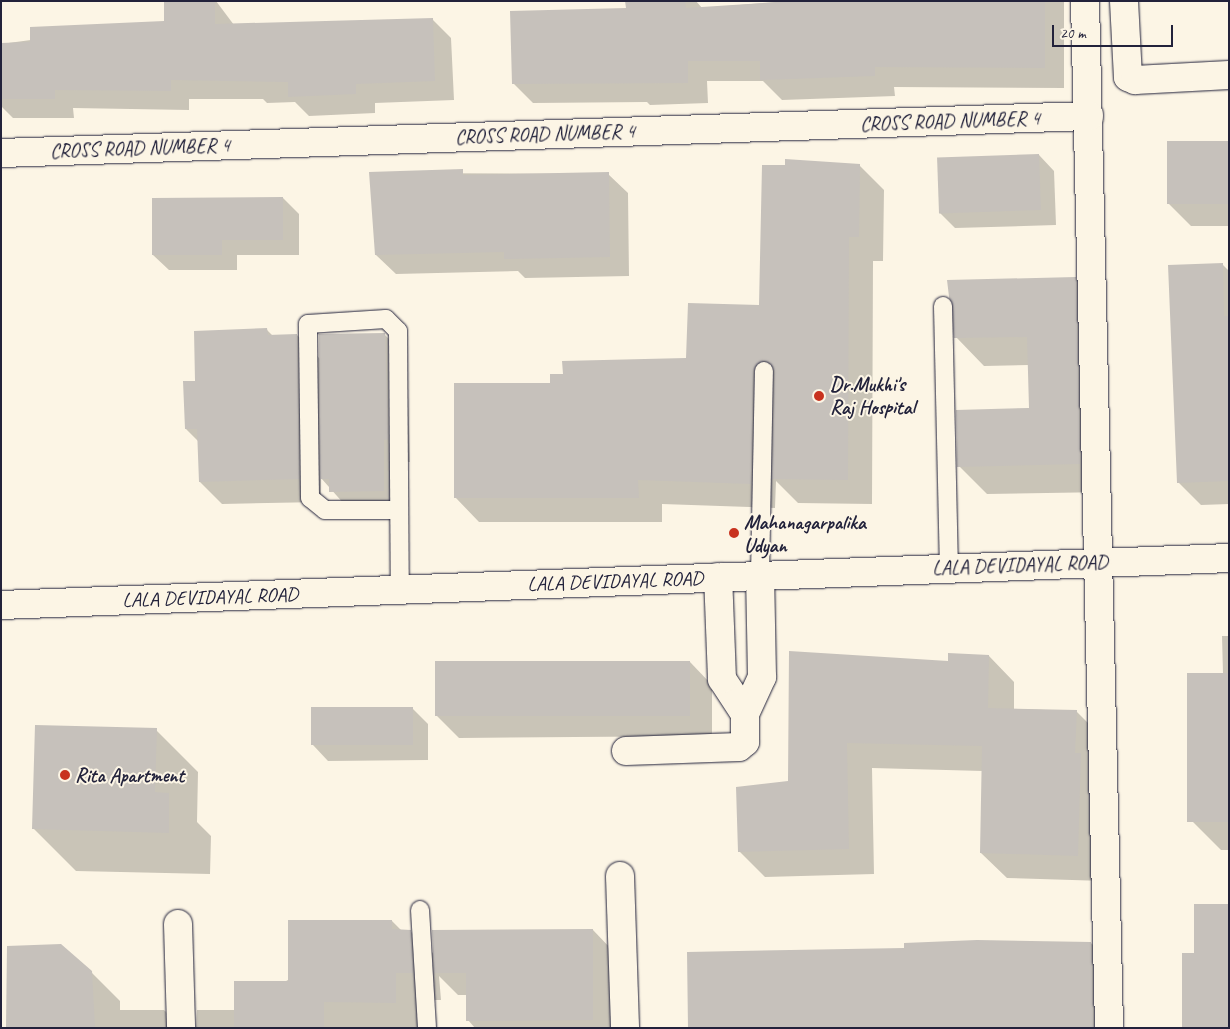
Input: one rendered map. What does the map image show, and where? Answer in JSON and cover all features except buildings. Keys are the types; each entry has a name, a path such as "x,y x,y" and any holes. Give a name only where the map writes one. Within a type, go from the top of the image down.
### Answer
{"street":[{"path":"1085,1 1109,1028"},
{"path":"1124,1 1124,71 1135,80 1229,75"},
{"path":"1086,35 1124,35"},
{"name":"CROSS ROAD NUMBER 4","path":"1,153 1089,116"},
{"name":"LALA DEVIDAYAL ROAD","path":"1,605 949,567 1229,558"},
{"path":"745,714 762,677 760,575"},
{"path":"626,751 739,747 747,735 745,714 722,679 718,577"},
{"path":"620,876 625,1028"},
{"path":"178,924 181,1028"}],"lane":[{"path":"943,306 949,567"},
{"path":"399,510 326,510 310,498 308,324 386,319 395,323 399,510 400,589"},
{"path":"760,575 764,372"},
{"path":"420,910 427,1028"}],"place":[{"name":"Dr.Mukhi's Raj Hospital","path":"819,396"},
{"name":"Mahanagarpalika Udyan","path":"734,533"},
{"name":"Rita Apartment","path":"65,775"}]}
